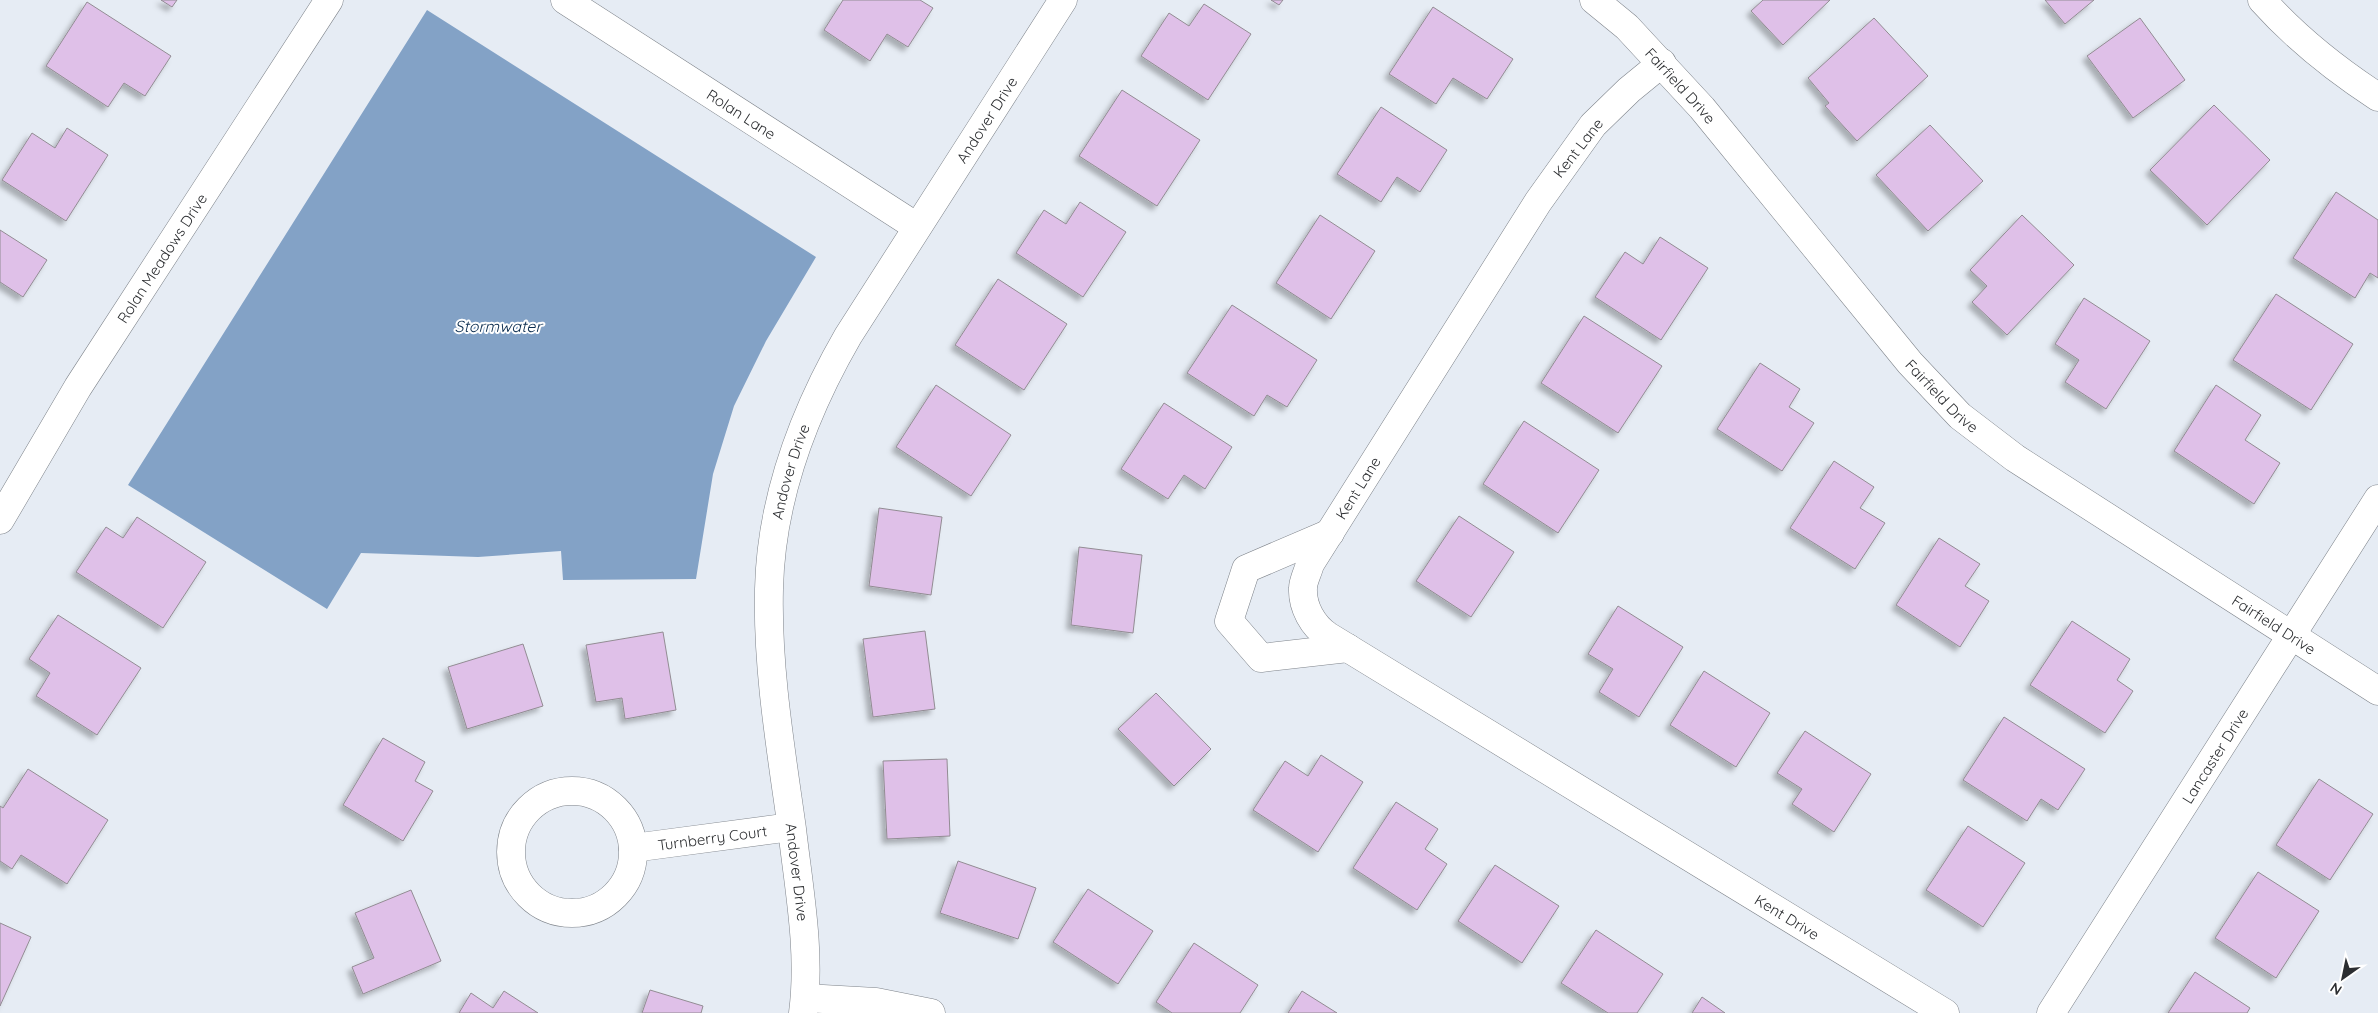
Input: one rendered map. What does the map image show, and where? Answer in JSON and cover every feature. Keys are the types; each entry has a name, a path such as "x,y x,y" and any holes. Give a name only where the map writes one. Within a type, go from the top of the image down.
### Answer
{"street":[{"name":"Rolan Meadows Drive","path":"0,520 78,387 329,0"},
{"name":"Rolan Lane","path":"565,0 917,227"},
{"name":"Andover Drive","path":"804,1006 804,926 770,654 769,589 772,545 791,459 803,425 826,375 848,336 1063,0"},
{"name":"Fairfield Drive","path":"1594,0 1627,27 1702,108 1910,363 1960,416 2015,458 2378,691"},
{"path":"2262,0 2293,33 2346,76 2378,96"},
{"name":"Kent Lane","path":"1629,820 1317,629 1307,611 1303,587 1310,564 1538,202 1593,126 1629,90 1662,63"},
{"name":"Lancaster Drive","path":"2052,1013 2378,499"},
{"path":"1330,534 1246,569 1229,621 1261,658 1348,648"},
{"path":"574,791 592,794 608,802 620,815 629,831 633,848 632,864 627,880 618,893 598,908 575,914 558,913 541,906 526,894 516,879 510,861 511,842 516,825 526,811 540,799 557,792 574,791"},
{"name":"Kent Drive","path":"1629,820 1945,1013"},
{"name":"Turnberry Court","path":"633,848 791,827"},
{"path":"804,1006 876,1002 931,1013"}],"water":[{"name":"Stormwater","path":"427,10 816,257 766,341 734,406 713,474 696,579 563,580 561,551 478,557 361,553 327,609 128,485"}],"building":[{"path":"161,0 177,0 172,7"},
{"path":"843,0 920,0 933,8 908,47 887,34 870,61 824,30"},
{"path":"1271,0 1283,0 1279,5"},
{"path":"1763,0 1830,0 1783,45 1751,11"},
{"path":"2045,0 2094,0 2065,24"},
{"path":"87,2 171,56 145,96 124,83 108,107 46,66"},
{"path":"1204,4 1251,34 1208,100 1141,56 1169,13 1189,26"},
{"path":"1433,7 1513,59 1487,99 1453,78 1436,104 1389,74"},
{"path":"1874,18 1928,76 1857,141 1825,106 1829,103 1808,78"},
{"path":"2140,18 2185,80 2133,118 2087,56"},
{"path":"1122,90 1200,140 1157,206 1079,156"},
{"path":"2214,105 2270,160 2207,225 2150,170"},
{"path":"1381,107 1447,150 1420,192 1397,177 1381,202 1337,174"},
{"path":"1930,125 1983,181 1928,231 1876,175"},
{"path":"67,128 108,155 66,221 2,180 32,133 55,148"},
{"path":"2336,192 2378,220 2378,278 2370,273 2355,298 2293,258"},
{"path":"1080,202 1126,232 1083,297 1016,253 1044,210 1066,224"},
{"path":"1320,215 1375,251 1331,319 1276,283"},
{"path":"2022,215 2074,265 2007,335 1972,302 1987,286 1970,270"},
{"path":"0,230 47,260 23,297 0,282"},
{"path":"1660,237 1708,268 1661,340 1595,297 1625,252 1643,264"},
{"path":"998,279 1067,324 1024,390 955,345"},
{"path":"2276,294 2353,344 2311,410 2233,360"},
{"path":"2084,298 2150,341 2106,409 2065,382 2079,360 2055,344"},
{"path":"1232,305 1317,360 1287,407 1267,395 1254,416 1187,373"},
{"path":"1584,316 1662,366 1618,433 1541,383"},
{"path":"1760,363 1800,389 1789,407 1814,423 1782,471 1717,429"},
{"path":"936,385 1011,435 971,496 896,447"},
{"path":"2216,385 2261,415 2245,440 2280,463 2254,504 2174,451"},
{"path":"1164,403 1232,447 1205,489 1184,475 1168,499 1121,469"},
{"path":"1524,421 1599,470 1558,533 1483,484"},
{"path":"1834,461 1874,487 1860,508 1885,523 1855,569 1790,528"},
{"path":"879,508 942,517 931,595 869,586"},
{"path":"1459,516 1514,552 1471,617 1416,581"},
{"path":"137,517 206,562 163,628 76,572 106,527 123,538"},
{"path":"1939,538 1980,564 1965,586 1989,601 1960,647 1896,605"},
{"path":"1079,547 1142,555 1133,633 1071,625"},
{"path":"1618,606 1683,647 1639,717 1599,692 1613,669 1588,654"},
{"path":"58,615 141,668 97,735 36,696 50,673 29,659"},
{"path":"2072,621 2130,659 2117,680 2133,691 2105,733 2030,685"},
{"path":"925,631 935,709 873,717 863,639"},
{"path":"663,632 676,710 625,719 622,698 596,702 586,645"},
{"path":"523,644 543,706 467,729 448,667"},
{"path":"1704,671 1770,713 1736,767 1670,725"},
{"path":"1156,693 1211,749 1174,786 1118,729"},
{"path":"2004,717 2085,769 2058,810 2041,799 2027,821 1963,780"},
{"path":"1805,731 1871,774 1834,832 1792,804 1802,789 1777,773"},
{"path":"383,738 425,762 415,781 433,791 403,841 343,805"},
{"path":"1321,755 1363,782 1318,852 1253,810 1285,761 1308,776"},
{"path":"947,759 950,836 887,839 883,761"},
{"path":"28,769 108,820 67,884 21,855 12,869 0,861 0,806 3,808"},
{"path":"2319,779 2373,814 2330,880 2276,845"},
{"path":"1396,802 1438,829 1425,849 1447,864 1417,910 1353,868"},
{"path":"1968,826 2025,863 1983,927 1926,890"},
{"path":"958,861 1036,888 1018,939 940,913"},
{"path":"1495,865 1559,906 1522,963 1458,921"},
{"path":"2258,872 2319,911 2276,978 2215,938"},
{"path":"1088,889 1153,931 1118,984 1053,942"},
{"path":"411,890 441,961 363,994 352,967 374,958 355,913"},
{"path":"0,923 31,937 0,1006"},
{"path":"1596,930 1663,974 1637,1013 1608,1013 1561,983"},
{"path":"1194,943 1258,985 1240,1013 1172,1013 1156,1002"},
{"path":"2195,972 2250,1008 2247,1013 2168,1013"},
{"path":"650,990 703,1006 701,1013 642,1013"},
{"path":"504,991 538,1013 459,1013 471,993 493,1008"},
{"path":"1302,991 1337,1013 1288,1013"},
{"path":"1702,997 1725,1013 1692,1013"}]}
